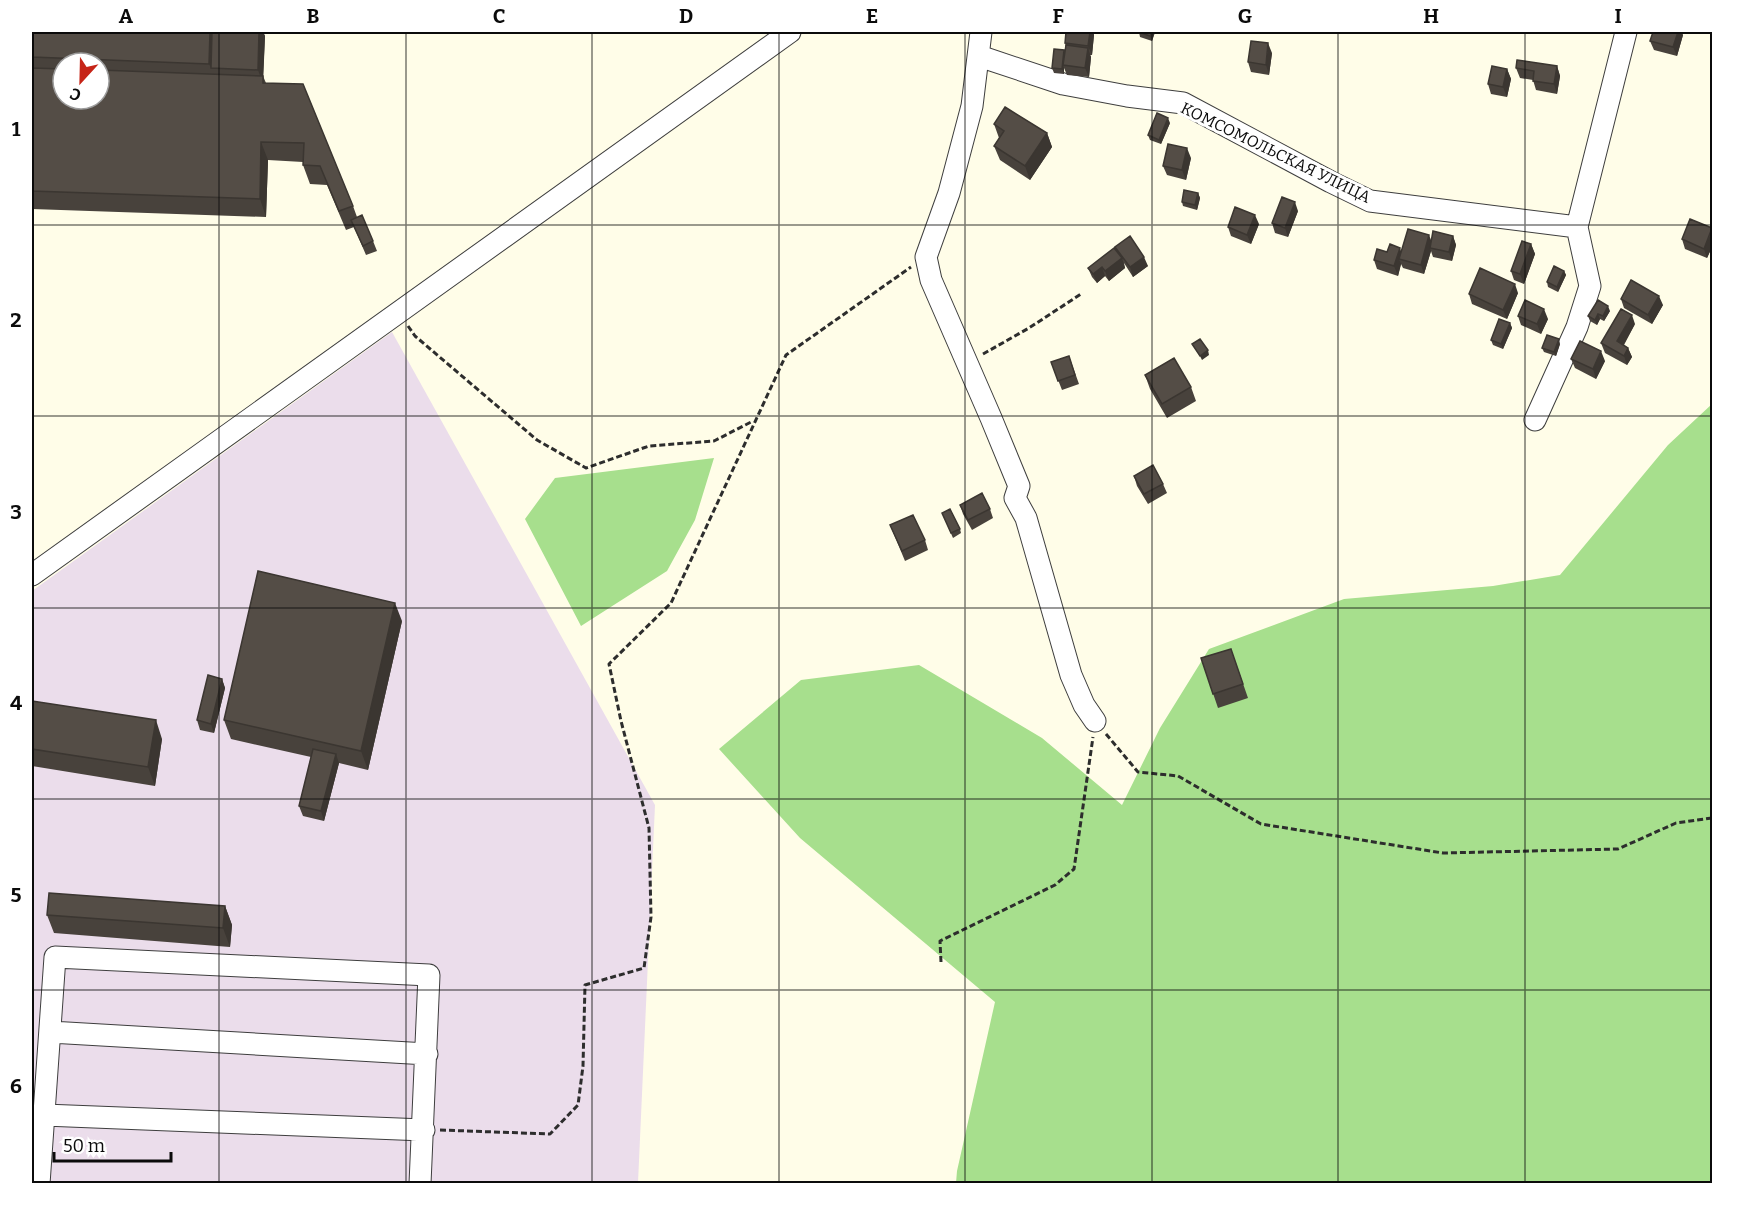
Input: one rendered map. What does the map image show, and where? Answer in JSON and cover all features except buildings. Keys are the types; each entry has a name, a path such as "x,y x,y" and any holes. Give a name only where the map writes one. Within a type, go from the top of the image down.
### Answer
{"street":[{"path":"32,575 790,32"},
{"path":"981,32 972,106 949,193 926,257 931,280 1019,486 1015,498 1026,518 1071,675 1084,705 1095,721"},
{"path":"1535,420 1577,327 1590,286 1577,227 1626,32"},
{"name":"КОМСОМОЛЬСКАЯ УЛИЦА","path":"979,56 1063,84 1127,96 1183,103 1370,201 1577,227"},
{"path":"39,1184 37,1136 44,1115 55,957 429,975 420,1184"},
{"path":"50,1032 427,1054"},
{"path":"44,1115 424,1130"}],"path":[{"path":"424,1130 550,1134 578,1105 583,1066 585,986 644,969 651,917 649,828 609,664 671,603 786,355 926,257"},
{"path":"966,364 1029,328 1081,294"},
{"path":"399,312 415,336 537,440 586,468 649,446 714,441 754,420"},
{"path":"1095,721 1138,772 1178,776 1261,824 1443,853 1618,849 1676,823 1713,818"},
{"path":"941,962 940,941 1055,885 1074,869 1095,721"}],"shaded area":[{"path":"392,332 655,805 638,1183 32,1183 32,591"}],"green space":[{"path":"1712,404 1712,1183 956,1183 995,1002 800,838 719,749 801,680 919,665 1042,738 1122,805 1160,728 1209,649 1344,599 1493,586 1560,575 1668,445"},
{"path":"714,458 695,520 667,571 581,626 525,519 555,478"}]}
